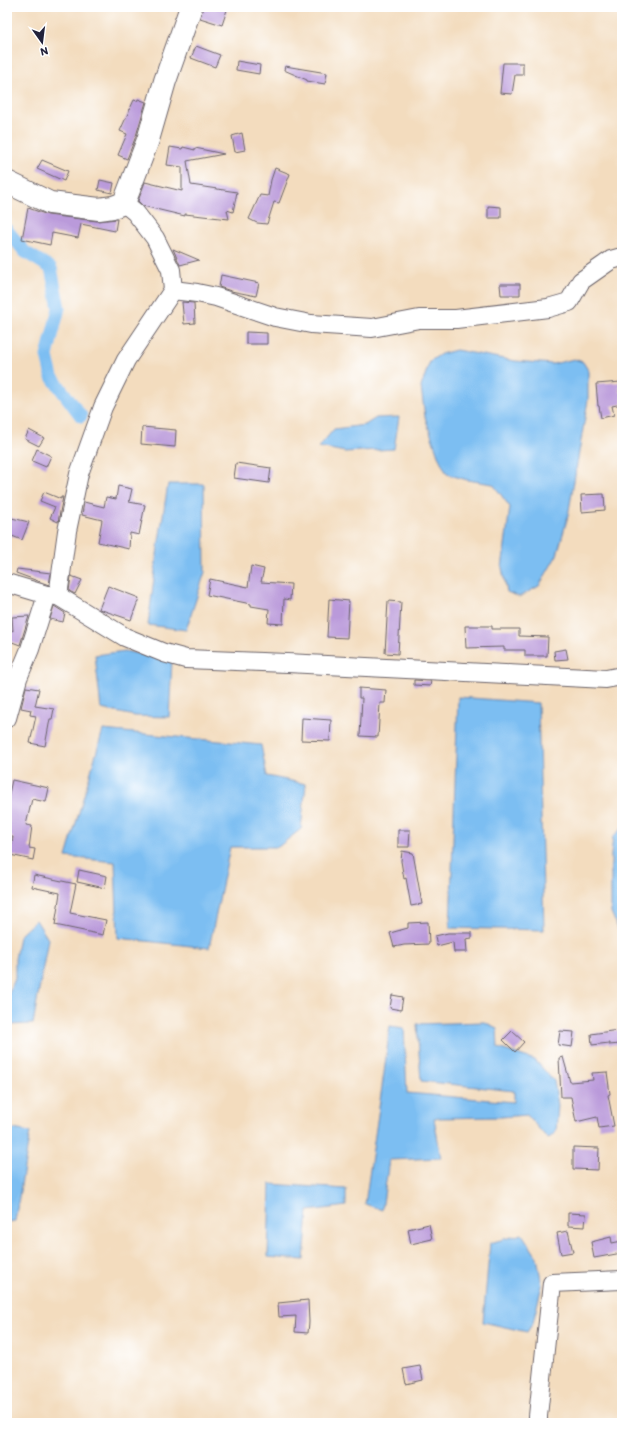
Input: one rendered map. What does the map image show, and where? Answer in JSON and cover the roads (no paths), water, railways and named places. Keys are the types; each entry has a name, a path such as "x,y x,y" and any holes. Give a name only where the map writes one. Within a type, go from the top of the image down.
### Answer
{"main road":[{"path":"7,182 50,203 99,209 113,207 124,203 148,140 165,82 191,7"}],"street":[{"path":"7,718 18,678 52,596 80,474 103,407 126,360 173,290 171,270 155,238 135,212 124,203"},
{"path":"173,290 216,297 275,317 304,323 372,328 419,319 456,319 548,308 569,302 581,281 611,260 622,257"},
{"path":"7,583 52,596 125,637 164,653 186,659 606,679 622,676"},
{"path":"538,1423 552,1283 622,1280"}],"water":[{"path":"456,350 515,361 553,364 574,359 583,362 588,370 588,400 568,516 557,555 539,586 519,597 507,592 502,568 510,507 493,484 467,480 447,474 439,458 425,417 421,387 430,361 441,354"},
{"path":"399,417 394,449 345,452 319,447 334,429 365,425 376,418"},
{"path":"168,484 204,484 205,572 186,630 148,625"},
{"path":"125,651 172,661 169,717 135,716 101,709 95,655"},
{"path":"458,697 538,703 544,930 450,928"},
{"path":"103,730 261,745 267,776 306,784 301,829 278,847 230,847 209,948 118,938 115,862 66,857"},
{"path":"622,828 622,932 619,931 611,912 611,855 613,837"},
{"path":"36,920 48,939 33,1024 7,1025 7,997 15,979 15,959 19,936"},
{"path":"484,1022 497,1028 498,1048 535,1060 554,1081 558,1105 556,1132 548,1139 527,1115 434,1118 441,1158 389,1160 382,1210 365,1204 390,1026 404,1028 407,1093 514,1102 514,1091 421,1081 417,1024"},
{"path":"7,1128 30,1132 15,1221 7,1222"},
{"path":"270,1184 346,1189 346,1206 308,1211 304,1260 268,1257"},
{"path":"522,1234 537,1257 542,1285 533,1323 527,1332 483,1322 490,1243"}],"waterway":[{"path":"7,230 25,252 51,268 59,308 47,356 52,377 81,416"}]}
